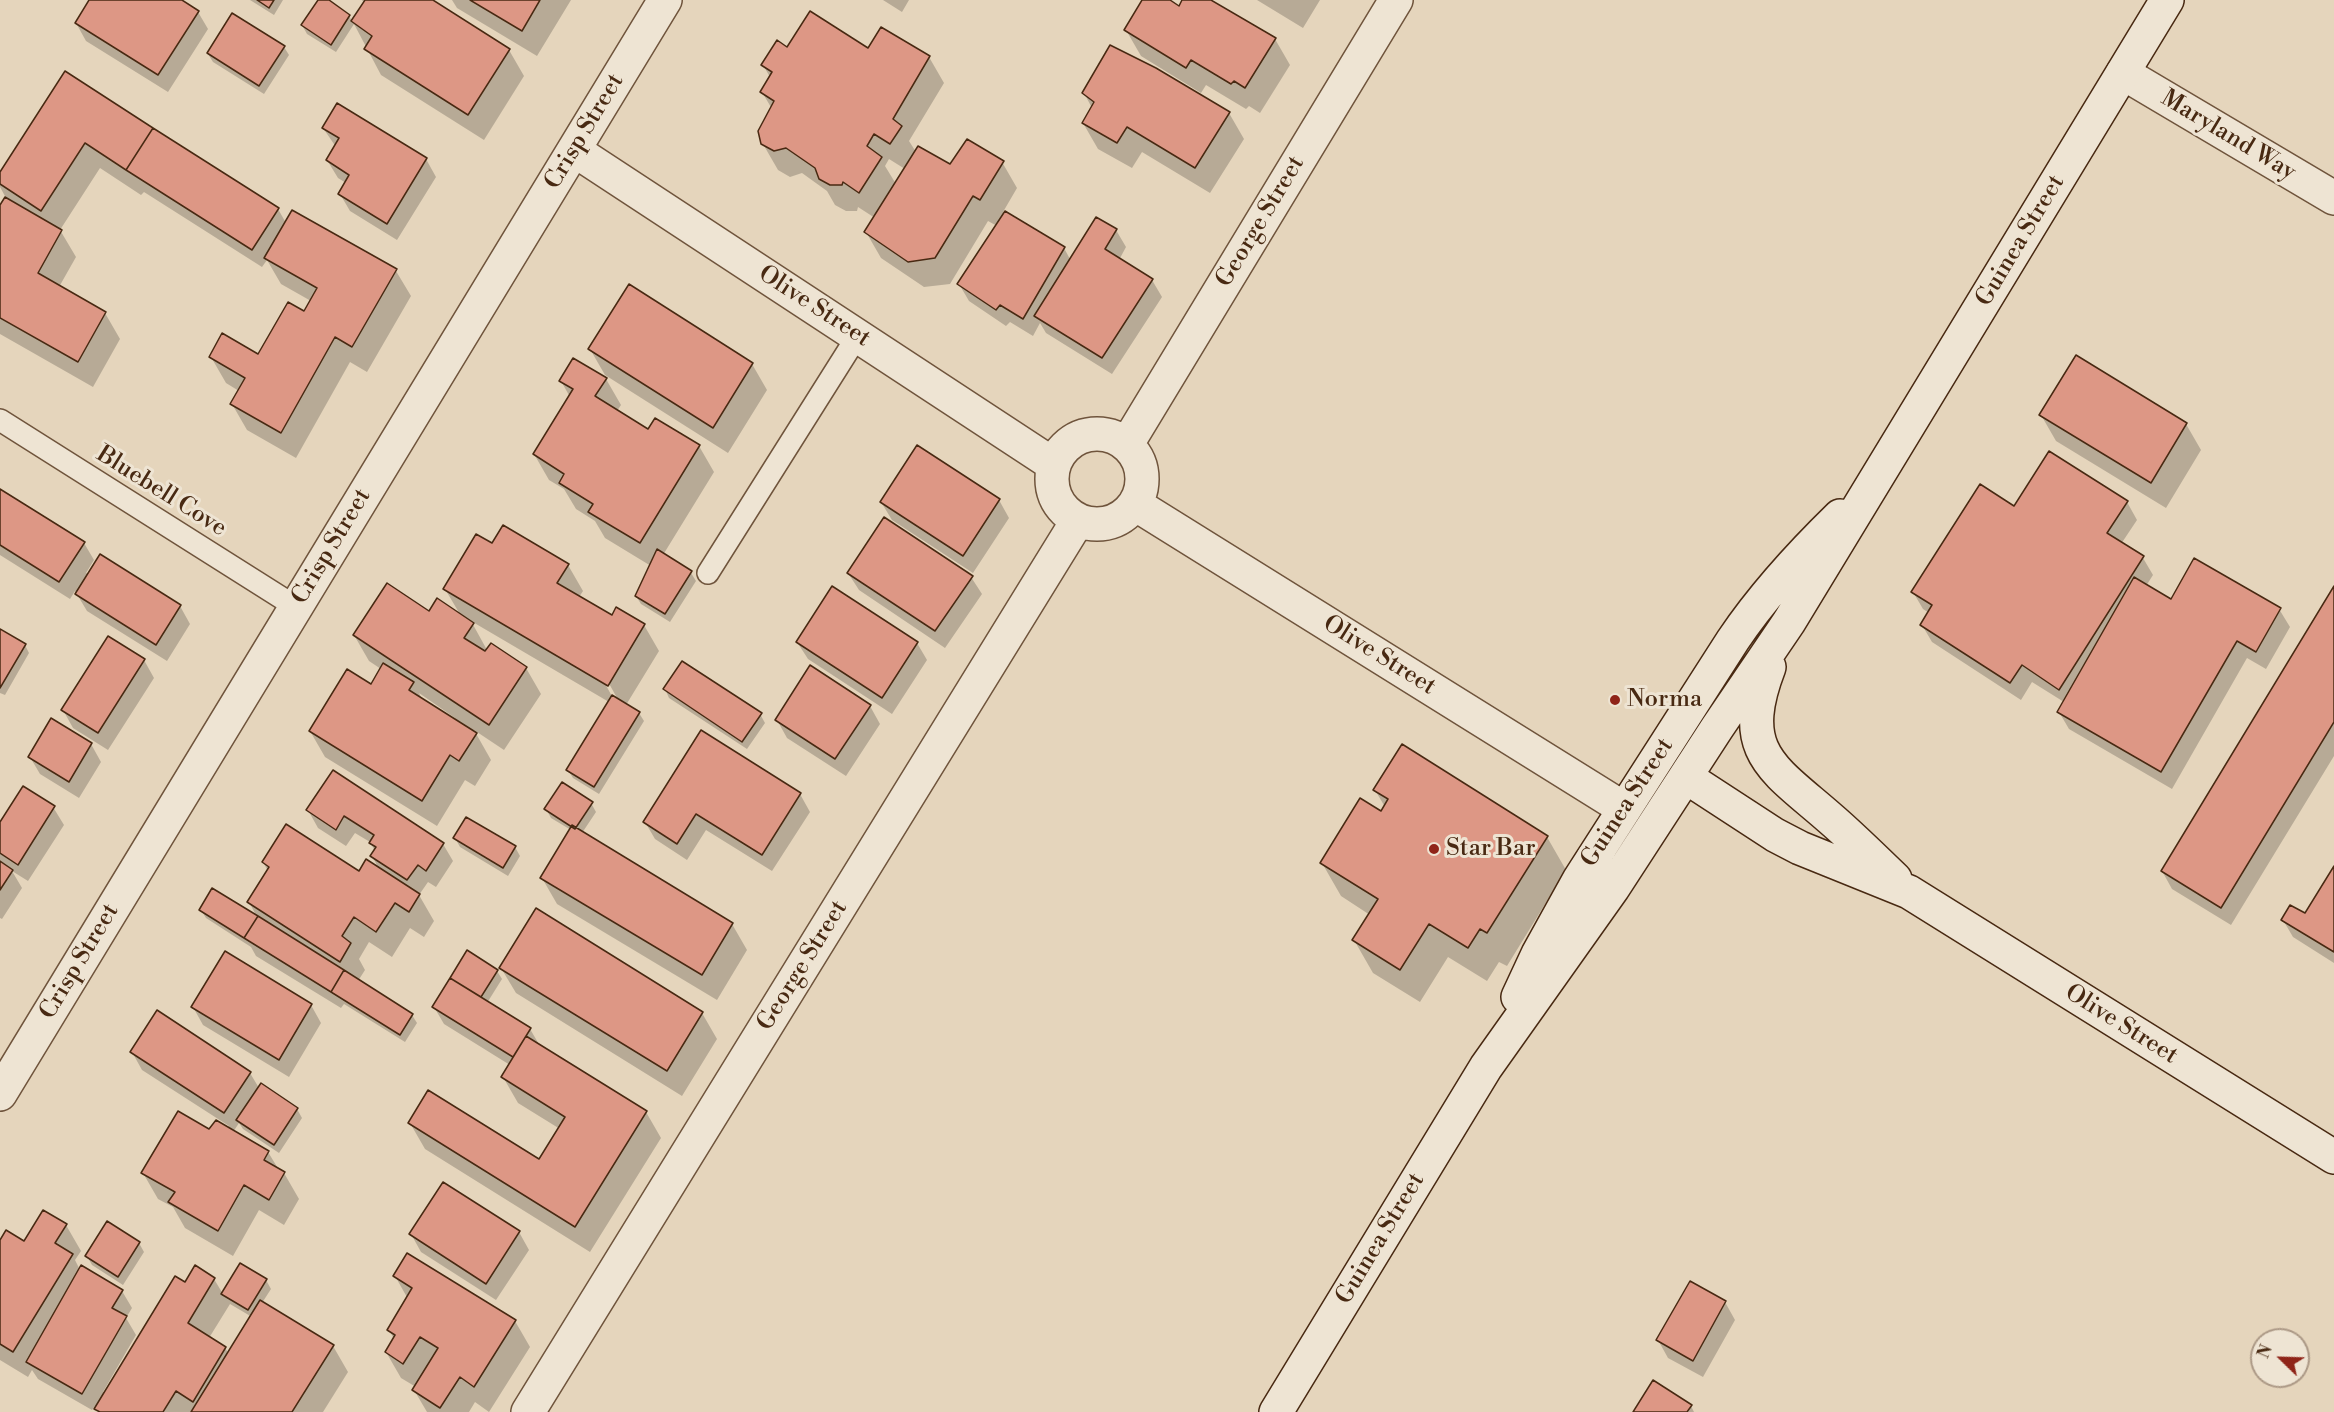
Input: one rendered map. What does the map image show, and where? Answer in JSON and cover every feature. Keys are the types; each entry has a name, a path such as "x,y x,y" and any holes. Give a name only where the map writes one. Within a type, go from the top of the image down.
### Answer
{"street":[{"name":"Crisp Street","path":"0,1094 665,0"},
{"name":"George Street","path":"1126,444 1396,0"},
{"name":"Guinea Street","path":"1276,1412 1486,1067 1575,944 1789,622 2167,0"},
{"name":"Maryland Way","path":"2123,73 2334,198"},
{"name":"Olive Street","path":"574,150 1054,465"},
{"path":"1085,435 1107,435 1126,444 1135,454 1141,466 1143,479 1141,492 1135,504 1116,521 1090,524 1067,513 1053,491 1054,465 1061,452 1072,441 1085,435"},
{"name":"Guinea Street","path":"1486,1067 1538,954 1579,880 1623,808 1746,621 1786,571 1875,482"},
{"name":"Olive Street","path":"1135,504 1623,808"},
{"name":"George Street","path":"528,1412 1078,520"},
{"name":"Olive Street","path":"1789,622 1765,678 1757,705 1756,734 1764,756 1780,776 1831,819 1909,892"},
{"path":"1686,777 1698,714 1713,674"},
{"name":"Olive Street","path":"1686,777 1775,835 1800,848 1909,892 2334,1157"}],"lane":[{"path":"708,573 858,336"},
{"name":"Bluebell Cove","path":"0,420 296,607"}],"building":[{"path":"89,0 182,0 199,11 158,75 75,23"},
{"path":"257,0 274,0 269,8"},
{"path":"318,0 329,0 350,15 331,45 301,25"},
{"path":"365,0 433,0 510,49 468,115 364,49 372,36 351,21"},
{"path":"470,0 540,0 522,31"},
{"path":"1142,0 1170,0 1179,6 1182,0 1211,0 1276,38 1245,88 1234,81 1231,84 1191,60 1186,68 1124,30"},
{"path":"810,11 868,48 881,27 930,56 893,119 902,126 890,144 874,134 867,146 882,157 859,193 843,182 842,185 830,185 819,179 815,168 786,148 774,151 761,144 758,131 774,101 760,92 772,72 761,65 777,40 787,47"},
{"path":"232,13 285,46 259,86 207,53"},
{"path":"1110,45 1156,68 1230,112 1195,168 1127,127 1117,143 1082,123 1094,102 1082,93"},
{"path":"65,71 153,128 126,170 85,143 41,211 0,184 0,172"},
{"path":"337,103 427,158 387,224 338,194 349,175 326,160 339,138 322,128"},
{"path":"153,128 279,208 252,250 126,170"},
{"path":"967,139 1004,161 980,200 973,196 935,258 908,262 864,232 918,146 950,164"},
{"path":"5,197 62,230 38,273 106,312 78,362 0,318 0,205"},
{"path":"292,210 397,269 352,347 335,337 281,433 230,404 245,378 209,357 222,333 258,354 288,302 304,311 317,288 264,258"},
{"path":"1005,211 1065,247 1023,319 1000,305 996,310 957,284"},
{"path":"1096,217 1117,229 1105,249 1153,279 1102,358 1034,316"},
{"path":"629,284 753,363 713,428 588,349"},
{"path":"2076,355 2187,423 2151,483 2039,415"},
{"path":"573,358 607,378 595,396 648,429 655,418 700,445 640,543 588,512 593,504 559,483 564,474 533,454 573,389 559,381"},
{"path":"917,445 1000,499 963,556 880,502"},
{"path":"2049,451 2128,501 2107,533 2144,556 2059,690 2022,665 2010,683 1920,625 1932,605 1911,592 1980,484 2014,506"},
{"path":"0,489 85,542 59,582 0,545"},
{"path":"884,517 973,576 935,631 847,573"},
{"path":"503,525 569,564 557,583 612,615 616,607 645,624 608,686 443,589 476,534 492,543"},
{"path":"657,549 692,571 665,614 635,596"},
{"path":"100,554 181,605 156,645 75,594"},
{"path":"2194,558 2281,608 2256,652 2237,641 2161,772 2057,712 2134,577 2171,599"},
{"path":"387,583 429,611 437,598 474,623 464,638 485,651 491,643 527,667 489,725 353,635"},
{"path":"832,586 918,642 882,698 796,642"},
{"path":"2334,586 2334,722 2221,908 2161,871"},
{"path":"0,629 26,644 0,688"},
{"path":"108,636 145,659 98,733 61,710"},
{"path":"682,661 762,713 742,742 663,689"},
{"path":"383,663 414,682 409,690 477,733 459,761 450,755 422,801 309,731 347,669 371,684"},
{"path":"810,665 871,705 835,759 775,720"},
{"path":"612,695 640,712 594,787 566,770"},
{"path":"51,718 92,743 69,782 28,757"},
{"path":"701,730 801,793 762,855 696,814 677,844 643,822"},
{"name":"Star Bar","path":"1402,744 1548,836 1487,933 1480,929 1468,948 1429,924 1400,970 1352,940 1378,899 1320,863 1360,798 1381,811 1388,799 1373,790"},
{"path":"333,770 444,843 426,871 418,865 407,880 370,856 376,847 369,843 374,835 344,816 336,830 306,810"},
{"path":"562,782 593,802 575,829 544,809"},
{"path":"23,786 55,806 18,865 0,853 0,822"},
{"path":"466,817 516,846 503,868 453,838"},
{"path":"286,824 359,871 366,859 420,894 409,912 395,903 376,932 354,917 342,936 351,943 340,962 247,902 269,867 262,862"},
{"path":"572,825 733,923 702,975 540,878"},
{"path":"0,861 13,870 0,890"},
{"path":"2334,866 2334,952 2281,920 2290,905 2305,913"},
{"path":"212,888 258,916 244,938 199,910"},
{"path":"536,908 703,1012 667,1071 499,968"},
{"path":"258,916 344,970 331,992 244,938"},
{"path":"467,950 498,970 481,997 450,978"},
{"path":"225,951 312,1004 279,1060 191,1007"},
{"path":"344,970 413,1014 400,1035 331,992"},
{"path":"450,978 531,1028 513,1057 432,1007"},
{"path":"157,1010 251,1072 224,1113 130,1052"},
{"path":"526,1036 647,1111 575,1227 408,1123 428,1090 539,1159 565,1117 501,1077"},
{"path":"261,1083 298,1108 274,1145 236,1120"},
{"path":"178,1111 209,1129 216,1120 269,1151 264,1160 285,1172 269,1200 244,1185 218,1231 168,1202 175,1192 141,1173"},
{"path":"443,1182 520,1231 486,1284 409,1234"},
{"path":"43,1210 67,1224 55,1243 73,1254 13,1352 0,1344 0,1240 6,1230 24,1241"},
{"path":"107,1221 140,1242 118,1277 85,1256"},
{"path":"407,1253 516,1320 474,1387 460,1377 440,1408 412,1390 438,1348 420,1337 403,1364 385,1352 395,1335 387,1330 412,1288 393,1276"},
{"path":"240,1263 267,1279 248,1310 221,1294"},
{"path":"81,1265 123,1290 112,1308 127,1316 82,1394 26,1362"},
{"path":"195,1265 215,1278 188,1323 226,1347 193,1402 176,1391 163,1412 100,1412 94,1409 175,1276 185,1282"},
{"path":"1690,1281 1726,1301 1693,1361 1656,1340"},
{"path":"260,1300 334,1345 292,1412 191,1412"},
{"path":"1653,1380 1692,1405 1687,1412 1633,1412"}],"place":[{"name":"Norma","path":"1615,700"},
{"name":"Star Bar","path":"1434,849"}]}
